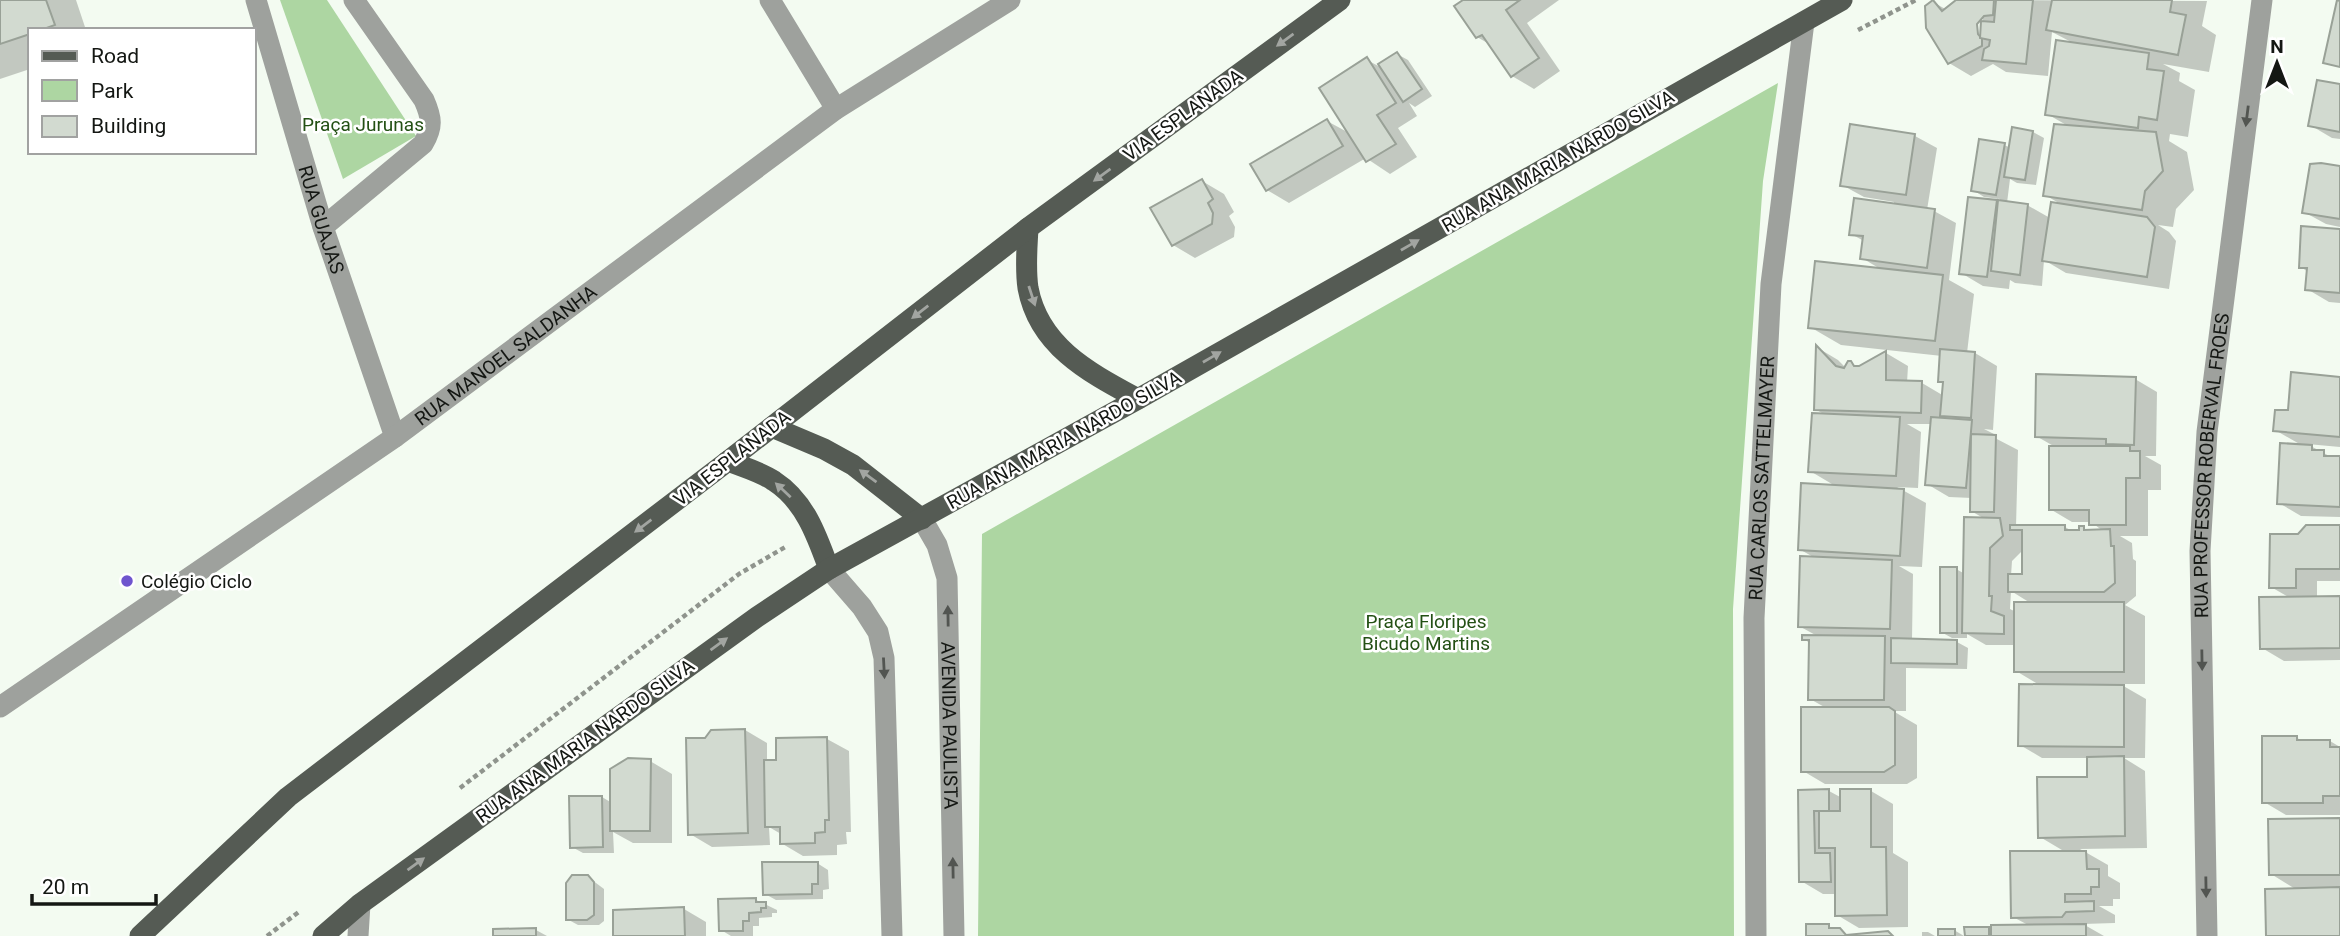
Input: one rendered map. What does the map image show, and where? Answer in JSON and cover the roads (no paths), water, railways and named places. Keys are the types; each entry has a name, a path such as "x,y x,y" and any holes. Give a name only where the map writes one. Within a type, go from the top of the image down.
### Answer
{"main road":[{"name":"VIA ESPLANADA","path":"140,936 288,797 1028,228 1340,0"},
{"name":"RUA ANA MARIA NARDO SILVA","path":"323,936 360,904 757,617 829,569 1138,399 1842,0"},
{"path":"1028,228 1026,267 1029,290 1046,332 1059,348 1088,372 1138,399"},
{"path":"772,427 824,449 853,465 922,519"},
{"path":"728,461 774,481 796,502 814,530 829,569"}],"street":[{"name":"RUA GUAJAS","path":"256,0 323,227 396,437"},
{"path":"323,227 424,144 431,131 431,117 424,100 354,0"},
{"path":"770,0 836,109"},
{"name":"RUA MANOEL SALDANHA","path":"0,707 396,437 836,109 1010,0"},
{"name":"RUA PROFESSOR ROBERVAL FROES","path":"2207,936 2200,551 2207,432 2262,0"},
{"name":"RUA CARLOS SATTELMAYER","path":"1756,936 1755,590 1772,284 1804,22"},
{"name":"AVENIDA PAULISTA","path":"922,519 937,545 947,579 954,936"},
{"path":"829,569 862,607 878,632 884,658 892,936"},
{"path":"358,936 360,904"}],"place":[{"name":"Colégio Ciclo","path":"127,581"}],"park label":[{"name":"Praça Jurunas","path":"363,124"},
{"name":"Praça Floripes Bicudo Martins","path":"1426,632"}]}
